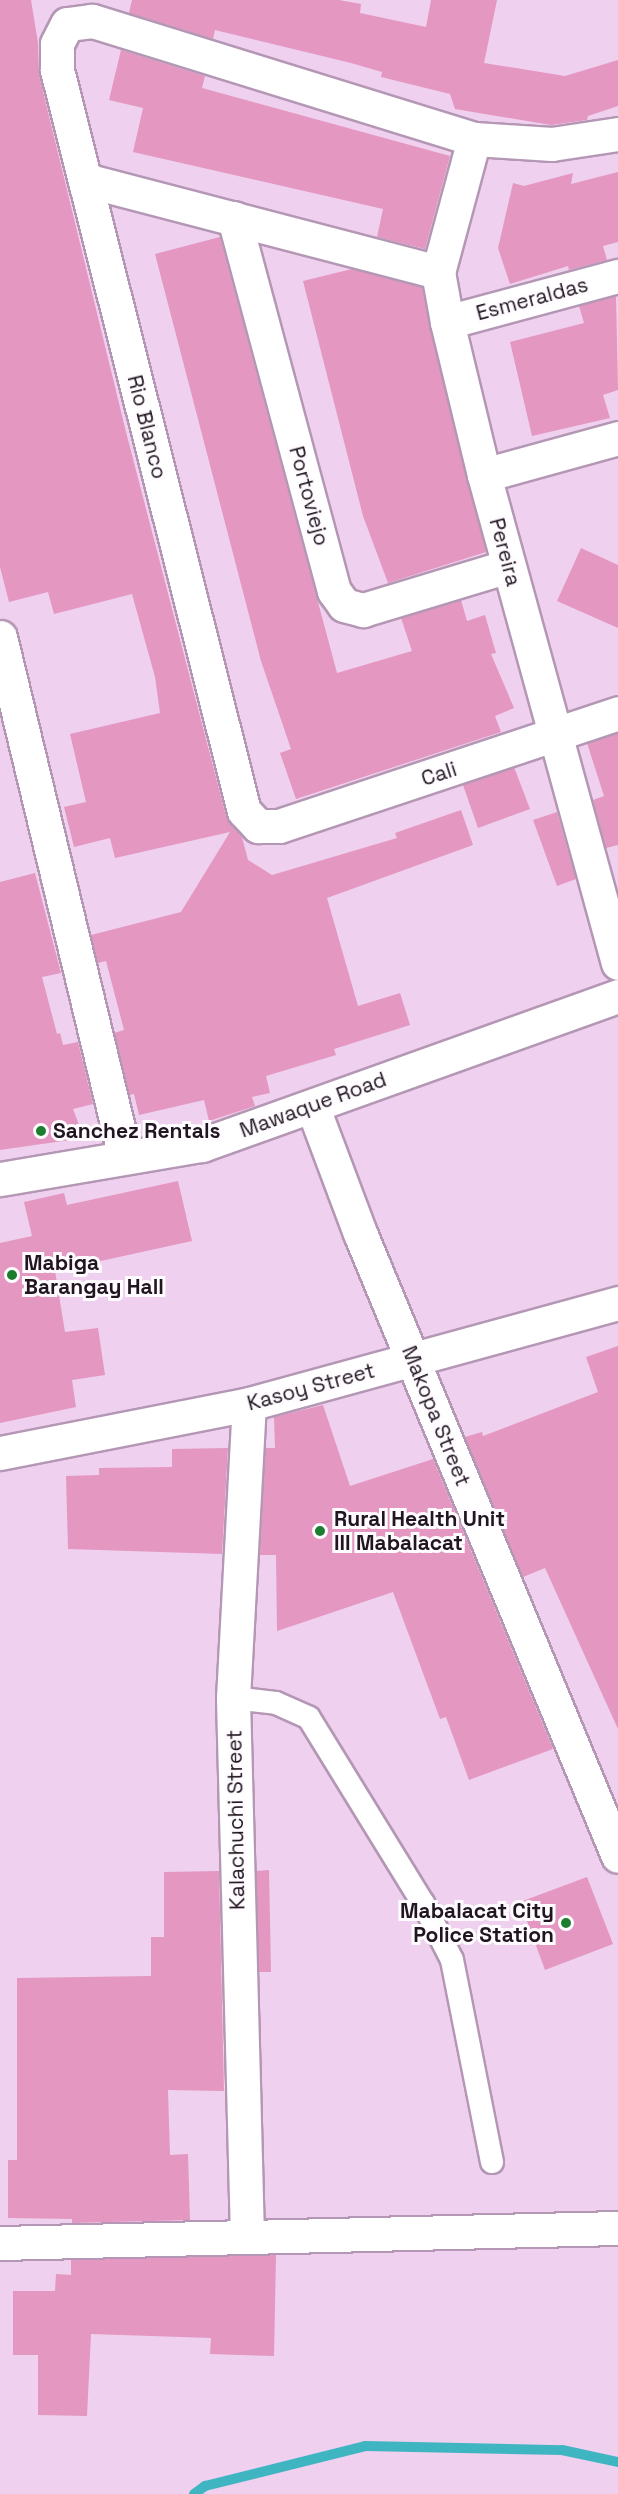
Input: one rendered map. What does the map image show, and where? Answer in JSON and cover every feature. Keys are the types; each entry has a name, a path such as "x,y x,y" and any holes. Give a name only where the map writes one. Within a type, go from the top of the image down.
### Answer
{"street":[{"name":"Rio Blanco","path":"258,826 244,811 57,70 57,44 67,24 92,21 474,139"},
{"path":"474,139 552,144 618,135"},
{"name":"Pereira","path":"474,139 438,272 447,322 483,475 618,963"},
{"path":"85,180 438,272"},
{"name":"Portoviejo","path":"234,218 334,591 344,605 363,610 509,566"},
{"name":"Esmeraldas","path":"447,322 618,276"},
{"path":"483,475 618,438"},
{"path":"0,637 125,1157"},
{"name":"Cali","path":"258,826 279,826 555,736 618,713"},
{"name":"Mawaque Road","path":"0,1179 202,1145 313,1108 487,1041 618,996"},
{"name":"Makopa Street","path":"313,1108 413,1360 618,1856"},
{"name":"Kasoy Street","path":"0,1453 249,1404 618,1303"},
{"name":"Kalachuchi Street","path":"247,2237 233,1698 249,1404"},
{"path":"0,2242 618,2228"}],"lane":[{"path":"233,1698 276,1702 309,1718 423,1903 452,1960 492,2162"}],"building":[{"path":"0,0 31,0 38,43 39,75 126,432 226,816 242,837 248,860 272,875 397,838 395,833 461,810 473,845 327,898 358,1006 400,993 410,1025 334,1049 336,1055 266,1076 270,1093 252,1097 255,1106 209,1121 204,1100 139,1115 134,1094 129,1095 114,1033 124,1030 106,961 98,963 91,935 181,912 230,832 115,858 110,838 74,847 64,807 86,802 70,734 160,713 155,677 132,594 54,614 48,592 9,602 0,567"},
{"path":"132,0 339,0 361,4 360,13 426,27 431,0 497,0 484,63 565,76 618,60 618,106 588,116 587,120 551,125 455,109 450,94 381,77 382,72 215,30 213,39 129,13"},
{"path":"121,50 205,76 202,88 450,156 425,249 377,237 383,209 133,152 143,108 109,100"},
{"path":"618,172 618,242 603,246 607,260 569,270 568,266 510,284 498,248 513,183 524,186 573,173 571,184"},
{"path":"220,237 337,673 412,651 401,618 461,600 467,621 485,615 496,653 491,654 514,708 495,716 501,732 296,799 280,753 291,749 261,661 155,254"},
{"path":"352,269 422,287 486,552 388,583 363,516 303,281"},
{"path":"616,296 618,390 603,395 610,418 532,436 510,342 584,323 579,306"},
{"path":"581,548 618,565 618,628 557,601"},
{"path":"618,733 618,845 606,848 593,800 604,796 587,743"},
{"path":"514,767 530,809 478,828 463,785"},
{"path":"557,812 576,879 557,886 533,820"},
{"path":"35,873 61,973 42,977 57,1034 60,1033 63,1045 78,1042 93,1104 73,1109 84,1138 0,1150 0,882"},
{"path":"178,1181 192,1241 55,1271 65,1332 98,1328 105,1375 72,1380 76,1407 0,1423 0,1243 32,1236 24,1202 64,1193 67,1205"},
{"path":"618,1346 618,1729 545,1568 523,1577 465,1437 482,1432 483,1436 598,1392 586,1357"},
{"path":"323,1405 350,1486 433,1459 553,1749 469,1780 446,1717 440,1719 393,1592 277,1631 276,1555 260,1555 265,1448 275,1448 274,1417"},
{"path":"228,1448 222,1554 68,1549 66,1476 99,1475 99,1468 172,1467 172,1449"},
{"path":"269,1870 271,1972 259,1972 256,1871"},
{"path":"219,1871 224,2091 168,2090 170,2155 188,2154 190,2220 72,2223 72,2219 8,2218 8,2160 17,2160 17,1978 151,1976 151,1937 164,1937 164,1872"},
{"name":"Mabalacat City Police Station","path":"587,1877 613,1944 545,1970 520,1902"},
{"path":"276,2255 274,2356 210,2354 211,2338 91,2334 87,2416 38,2415 38,2355 13,2355 13,2291 55,2291 56,2274 71,2275 71,2260"}],"waterway":[{"path":"194,2494 205,2486 365,2446 562,2450 618,2462"}],"place":[{"name":"Sanchez Rentals","path":"41,1131"},
{"name":"Mabiga Barangay Hall","path":"12,1275"},
{"name":"Rural Health Unit III Mabalacat","path":"320,1531"},
{"name":"Mabalacat City Police Station","path":"566,1923"}]}
